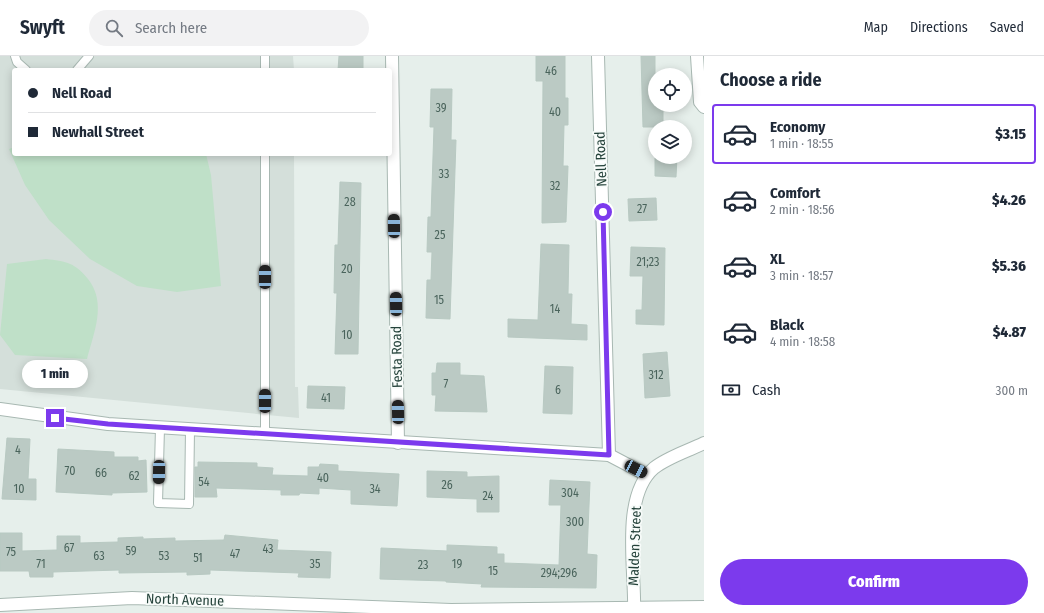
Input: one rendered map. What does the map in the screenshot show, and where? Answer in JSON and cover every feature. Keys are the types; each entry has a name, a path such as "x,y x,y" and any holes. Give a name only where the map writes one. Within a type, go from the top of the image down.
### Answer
{"street":[{"name":"Festa Road","path":"392,56 398,443"},
{"name":"Nell Road","path":"598,56 609,455"},
{"path":"697,56 700,102 704,107"},
{"path":"0,409 108,424 160,428 609,455 647,475"},
{"name":"Malden Street","path":"634,611 634,511 637,496 647,475 656,467 665,461 704,443"},
{"name":"North Avenue","path":"0,605 132,598 451,610 634,611 704,607"}],"lane":[{"path":"15,56 17,62 24,68"},
{"path":"79,68 89,56"},
{"path":"265,56 265,68"},
{"path":"265,156 265,434"},
{"path":"160,428 158,503 189,504 190,430"}],"shaded area":[{"path":"0,56 293,56 294,68 12,68 12,156 294,156 295,387 298,387 299,418 0,389"}],"green space":[{"path":"12,148 12,156 9,149"},
{"path":"12,156 206,156 211,175 221,286 177,292 137,286 90,259 49,220 25,185"},
{"path":"46,259 64,262 79,269 94,288 98,308 95,328 87,359 15,355 0,335 7,264"}],"building":[{"path":"339,56 363,56 363,68 338,68"},
{"path":"536,56 565,56 565,98 568,98 568,125 564,125 563,166 568,166 566,222 542,223 543,81 536,81"},
{"path":"641,56 655,56 655,68 648,68 648,112 663,112 663,120 648,120 648,127 643,127"},
{"path":"431,89 452,89 451,140 456,140 450,319 426,318 427,280 431,280 432,252 427,252 428,217 431,217 434,127 430,127"},
{"path":"655,164 677,164 676,177 655,176"},
{"path":"340,182 361,183 358,354 335,354 337,293 334,293 335,245 338,245"},
{"path":"656,198 657,220 629,221 628,199"},
{"path":"541,244 569,245 568,294 572,294 571,324 587,325 587,340 508,337 508,319 538,320"},
{"path":"631,247 665,248 664,325 636,324 636,310 642,310 643,276 630,276"},
{"path":"667,352 670,396 645,398 643,354"},
{"path":"437,363 460,363 460,375 484,376 487,412 435,411 436,395 432,395 432,373 436,373"},
{"path":"545,366 573,367 572,414 543,413"},
{"path":"308,386 345,387 344,409 307,408"},
{"path":"7,438 30,439 28,479 36,479 36,500 2,499"},
{"path":"58,449 114,452 114,457 138,457 138,461 146,460 147,492 112,493 112,495 56,492"},
{"path":"198,462 257,463 257,467 273,468 272,475 308,476 308,467 319,467 320,464 338,465 338,471 399,474 397,506 351,504 351,490 319,488 319,494 300,493 299,495 281,495 281,490 216,488 217,497 195,497 195,467 198,467"},
{"path":"427,471 467,472 467,477 499,476 499,512 477,512 477,499 427,497"},
{"path":"550,480 590,482 587,554 597,555 596,588 481,587 482,584 446,581 380,579 381,548 447,551 447,545 497,547 497,554 504,554 504,563 559,565 561,505 549,505"},
{"path":"0,533 22,533 22,551 57,550 57,536 80,536 80,543 118,542 118,538 143,537 143,539 175,538 175,541 224,540 225,535 278,540 277,550 331,552 330,578 298,577 299,573 210,570 210,574 187,575 187,572 119,573 119,570 53,572 53,577 30,577 29,571 0,571"}],"route":[{"path":"55,418 108,424 609,455 603,212"}]}
